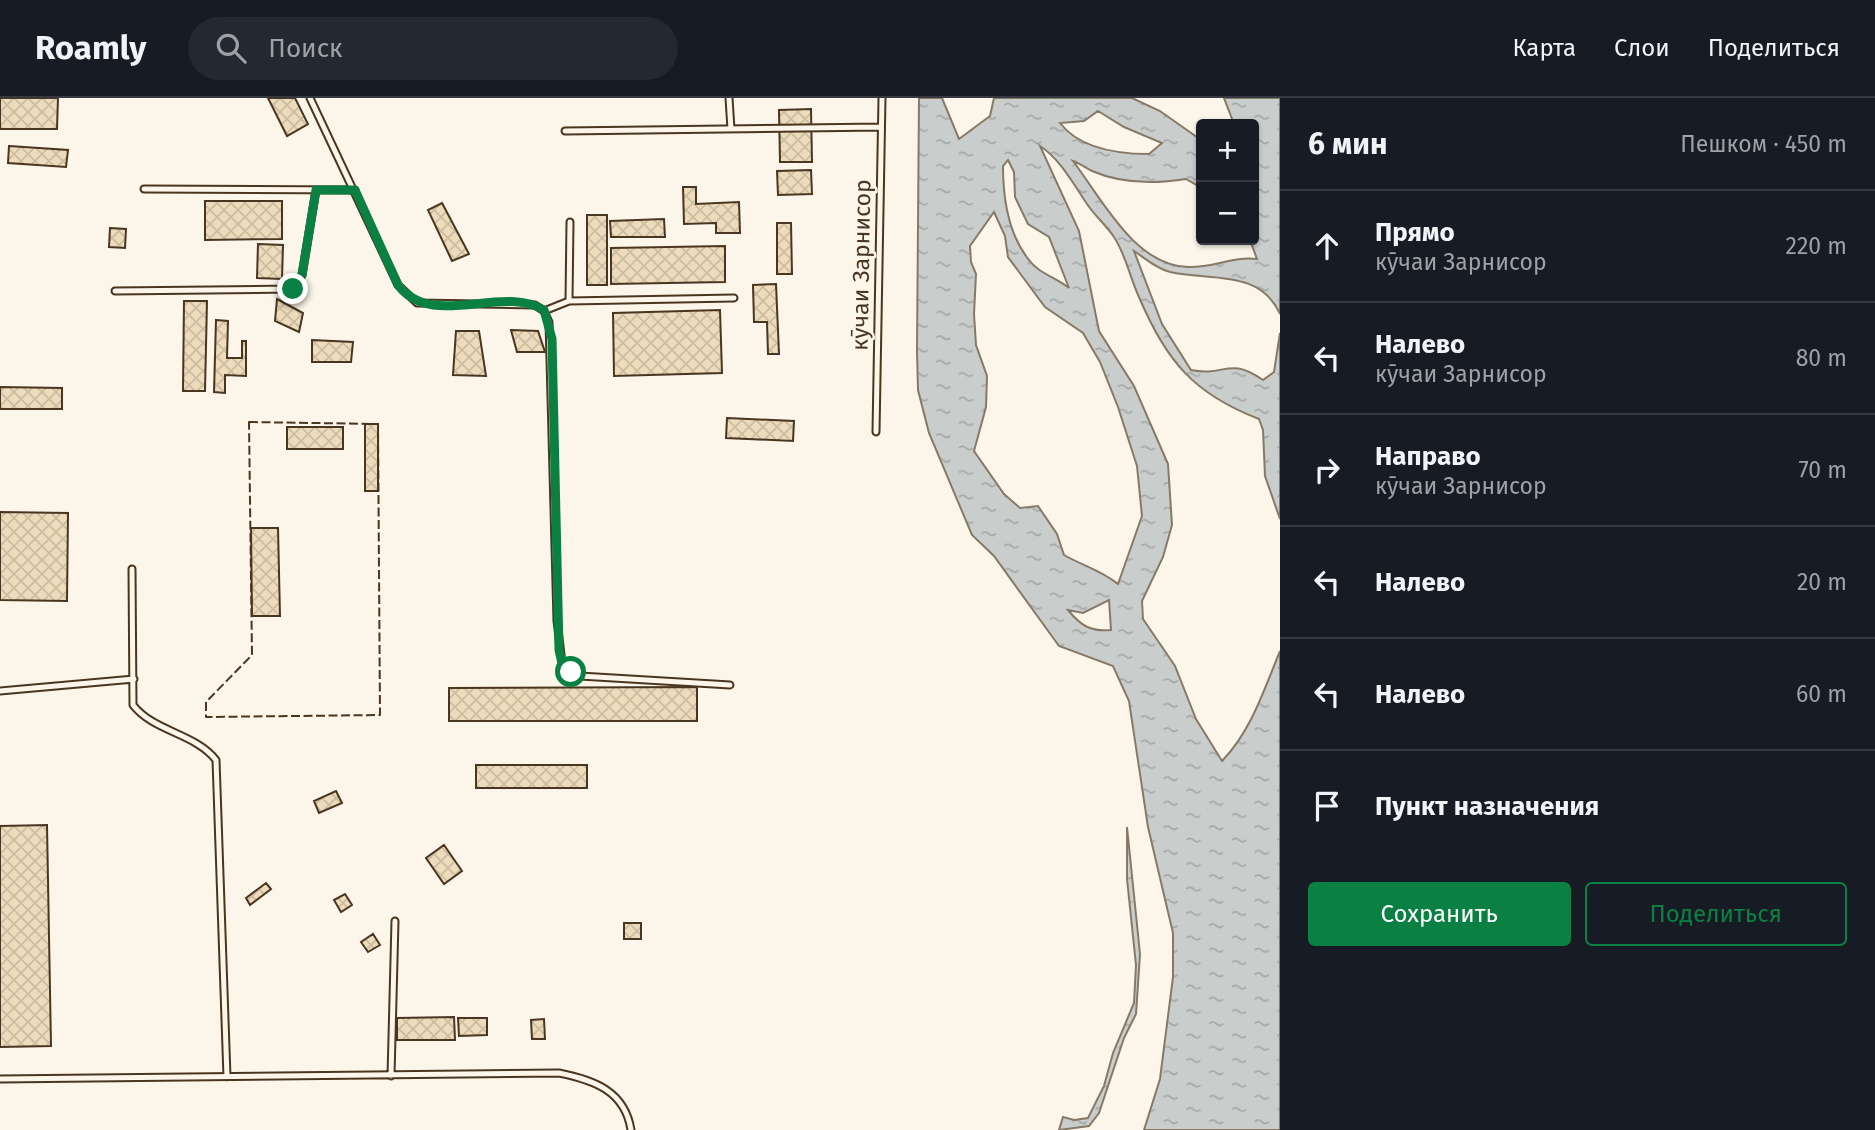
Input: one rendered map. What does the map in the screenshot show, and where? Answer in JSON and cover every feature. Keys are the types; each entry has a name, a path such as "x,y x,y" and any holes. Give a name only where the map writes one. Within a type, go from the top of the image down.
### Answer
{"lane":[{"path":"310,98 398,285 407,297 428,304 522,303 544,310 569,301 734,298"},
{"path":"729,98 730,129"},
{"name":"кӯчаи Зарнисор","path":"876,432 882,98"},
{"path":"565,131 881,127"},
{"path":"144,189 355,190"},
{"path":"115,291 293,289 302,275 316,190"},
{"path":"569,301 570,222"},
{"path":"544,310 552,339 557,621 562,663 580,677 730,685"},
{"path":"132,569 133,705 141,715 205,747 216,761 227,1077"},
{"path":"0,691 134,679"},
{"path":"391,1076 394,921"},
{"path":"0,1079 559,1073 586,1078 619,1099 629,1116 631,1130"}],"water":[{"path":"919,98 942,98 959,139 990,116 994,98 1132,98 1160,111 1196,136 1196,185 1186,179 1162,182 1127,181 1092,171 1073,161 1108,211 1136,243 1169,264 1188,267 1257,259 1252,245 1259,245 1259,119 1232,119 1224,98 1280,98 1280,314 1271,300 1247,283 1170,272 1134,251 1162,324 1191,370 1242,369 1263,380 1274,372 1280,333 1280,519 1265,476 1263,430 1259,419 1236,409 1200,386 1172,357 1149,320 1114,237 1060,165 1040,146 1079,231 1099,331 1134,386 1168,464 1172,525 1163,557 1142,601 1143,619 1175,666 1196,719 1222,761 1249,723 1280,651 1280,1130 1144,1130 1160,1079 1173,977 1173,933 1148,827 1129,701 1113,666 1059,646 994,556 972,535 929,433 918,390","holes":["1098,111 1124,127 1162,143 1149,154 1112,151 1078,139 1060,123 1084,121","1008,160 1014,172 1015,197 1028,224 1049,237 1069,288 1037,268 1016,239 1004,191 1003,166","994,212 1005,236 1008,257 1045,307 1083,333 1100,362 1118,407 1137,466 1142,516 1118,584 1064,555 1057,534 1038,506 1020,508 1004,494 974,451 986,407 987,376 976,345 976,274 971,262 970,246","1109,600 1111,630 1087,627 1068,610 1083,613"]},
{"path":"1127,827 1140,954 1136,1014 1124,1038 1099,1113 1089,1126 1059,1130 1063,1117 1074,1120 1088,1118 1104,1086 1113,1053 1134,1003 1136,965 1127,879"}],"building":[{"path":"0,98 58,98 57,129 0,129"},
{"path":"268,98 295,98 308,124 287,136"},
{"path":"811,109 812,162 780,162 779,110"},
{"path":"9,146 68,150 66,167 8,163"},
{"path":"811,170 812,194 778,195 777,171"},
{"path":"683,187 696,187 696,204 739,202 740,233 716,233 716,223 684,224"},
{"path":"205,201 282,201 282,239 205,240"},
{"path":"442,203 469,254 452,261 428,210"},
{"path":"587,215 607,215 607,285 587,285"},
{"path":"664,219 665,237 611,237 610,221"},
{"path":"777,223 791,223 792,274 777,274"},
{"path":"110,228 126,229 125,248 109,247"},
{"path":"258,244 283,245 282,279 257,278"},
{"path":"725,246 725,282 611,284 611,248"},
{"path":"776,284 779,354 768,354 767,322 754,322 753,285"},
{"path":"277,299 303,313 299,332 275,321"},
{"path":"184,301 207,301 205,391 183,391"},
{"path":"720,310 722,373 614,376 613,313"},
{"path":"216,320 228,321 227,358 242,358 242,341 246,341 246,376 225,375 225,393 214,392"},
{"path":"511,330 538,331 545,352 517,352"},
{"path":"456,331 479,331 486,376 453,375"},
{"path":"312,340 353,342 351,362 312,362"},
{"path":"0,387 62,388 62,409 0,409"},
{"path":"727,418 794,421 793,441 726,438"},
{"path":"365,424 378,424 378,491 365,491"},
{"path":"287,427 343,427 343,449 287,449"},
{"path":"0,512 68,513 67,601 0,600"},
{"path":"251,528 278,528 280,616 252,616"},
{"path":"697,687 697,721 449,721 449,688"},
{"path":"476,765 587,765 587,788 476,788"},
{"path":"336,791 342,803 319,813 314,801"},
{"path":"47,825 51,1046 0,1047 0,826"},
{"path":"444,845 462,871 444,884 426,858"},
{"path":"266,883 271,889 250,905 246,898"},
{"path":"345,894 352,905 341,912 334,900"},
{"path":"624,923 641,923 641,939 624,939"},
{"path":"373,934 380,945 368,952 361,942"},
{"path":"454,1017 455,1040 397,1040 397,1018"},
{"path":"458,1018 487,1018 487,1035 459,1036"},
{"path":"544,1019 545,1039 532,1039 531,1020"}],"fence":[{"path":"249,422 378,424 380,715 206,717 206,702 252,655 249,422"}],"route":[{"path":"293,289 299,284 302,275 316,190 355,190 398,285 407,297 417,303 522,303 544,310 550,322 552,339 559,650 562,663 571,672"}]}
